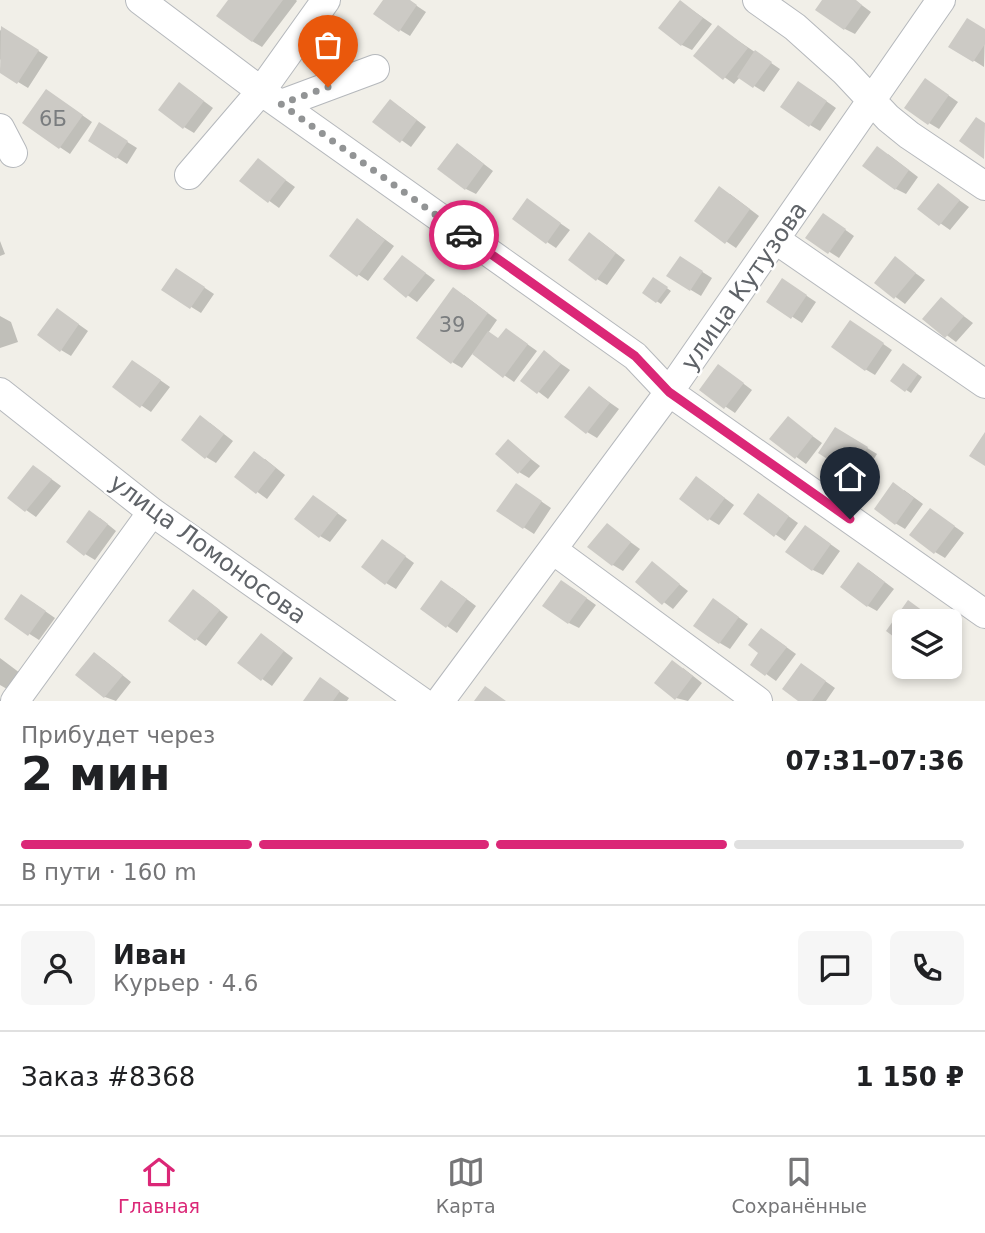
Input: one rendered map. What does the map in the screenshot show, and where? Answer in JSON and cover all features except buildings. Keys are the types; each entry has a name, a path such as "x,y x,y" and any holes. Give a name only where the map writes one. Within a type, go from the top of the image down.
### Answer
{"street":[{"path":"140,0 271,98 635,356 669,392 985,614"},
{"path":"189,175 271,98 326,0"},
{"path":"757,0 795,27 909,135 985,186"},
{"name":"улица Кутузова","path":"440,701 669,392 941,0"},
{"path":"271,98 375,69"},
{"path":"0,128 13,153"},
{"path":"776,240 985,384"},
{"name":"улица Ломоносова","path":"0,392 152,512 421,701"},
{"path":"15,701 152,512"},
{"path":"553,550 758,701"}],"way so far":[{"path":"328,87 281,104 464,235"}],"route":[{"path":"464,235 635,356 669,392 850,519"}]}
